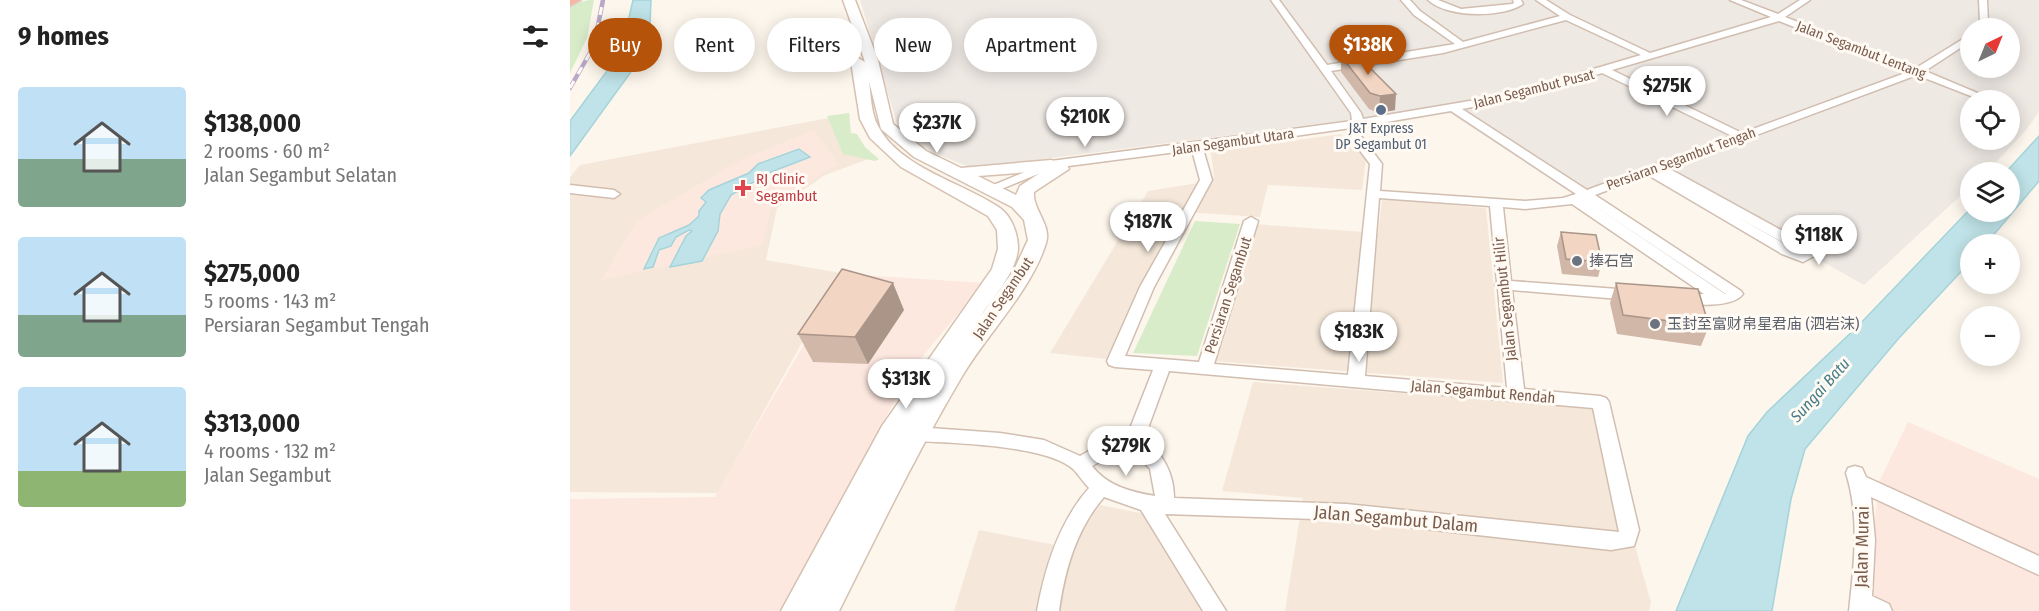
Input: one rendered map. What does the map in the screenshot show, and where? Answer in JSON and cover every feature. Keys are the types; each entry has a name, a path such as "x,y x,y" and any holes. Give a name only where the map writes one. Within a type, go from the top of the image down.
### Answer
{"main road":[{"name":"Jalan Segambut","path":"796,611 891,433 999,275 1006,259 1008,240 1003,222 994,212 903,160 886,148 878,137 867,120 859,63 842,1"},
{"name":"Jalan Segambut","path":"823,611 916,434 957,366 1029,260 1038,240 1033,219 1018,203 920,154 886,126 871,60 842,1"},
{"path":"878,137 919,164 960,186 992,192 991,200 1011,215 1018,226 1019,246 1012,267 977,306"},
{"path":"957,174 1061,167"},
{"path":"1033,219 1024,202 1026,190 1061,167"}],"street":[{"path":"1275,0 1356,113 1358,123 1355,136 1376,164 1356,380"},
{"path":"1406,0 1417,13 1462,45"},
{"path":"1432,0 1445,10 1463,13 1514,6 1519,4 1517,0"},
{"path":"1540,0 1567,17 1650,56"},
{"name":"Jalan Segambut Lentang","path":"1734,0 1963,90"},
{"name":"Jalan Segambut Pusat","path":"1358,123 1506,98 1778,18 1806,0"},
{"path":"1983,0 1984,18"},
{"path":"1323,69 1462,45 1567,17"},
{"name":"Persiaran Segambut Tengah","path":"1374,194 1496,204 1553,204 1581,197 1917,72 1960,44"},
{"path":"1605,70 1742,137"},
{"path":"1454,108 1722,299 1672,298"},
{"name":"Jalan Segambut Utara","path":"992,192 1061,167 1107,158 1358,123"},
{"name":"Jalan Segambut Rendah","path":"1197,147 1206,180 1147,287 1115,361 1600,402 1629,530 1627,540"},
{"name":"Jalan Segambut Utara","path":"1061,167 1107,158"},
{"path":"1654,169 1798,245 1809,255 1803,258 1787,252 1654,169"},
{"path":"576,193 609,198"},
{"name":"Jalan Segambut Hilir","path":"1496,204 1502,285 1516,394"},
{"name":"Persiaran Segambut","path":"1204,368 1251,221"},
{"path":"1502,285 1649,296"},
{"path":"1134,441 1163,366"},
{"path":"916,434 1000,440 1044,447 1080,464 1087,478 1100,488 1091,497 1060,556 1052,581 1048,611"},
{"path":"1080,464 1113,446 1134,441 1149,451 1166,485 1156,505 1215,611"},
{"name":"Jalan Murai","path":"1860,606 1864,516 1858,478 2039,566"},
{"name":"Jalan Segambut Dalam","path":"1100,488 1156,505 1346,512 1611,542 1627,540"},
{"path":"1860,606 1881,611"}],"shaded area":[{"path":"860,0 2039,0 2039,112 2020,136 2020,90 1960,90 1960,150 2007,150 1996,162 1960,162 1960,196 1864,285 1667,174 1573,194 1450,113 1340,121 972,168 934,153 913,141 898,127 882,72 952,72 952,18 874,18 874,47"},
{"path":"844,115 849,135 874,157 825,175 777,208 766,260 841,273 718,493 570,492 570,177 580,165"},
{"path":"814,130 839,165 827,170 771,209 762,245 601,280 637,221 741,160"},
{"path":"1341,134 1366,159 1362,190 1268,185 1260,217 1185,212 1106,359 1050,353 1148,191 1198,183 1214,177 1211,152"},
{"path":"1382,199 1486,208 1503,383 1212,361 1254,224 1378,233"},
{"path":"845,274 984,283 911,370 783,611 570,611 570,499 715,497"},
{"path":"1253,382 1595,408 1651,602 1649,611 1285,611 1303,498 1222,491"},
{"path":"1908,422 2039,479 2039,611 1868,611 1878,484"},
{"path":"1100,505 1145,514 1201,611 954,611 979,530 1070,548"}],"green space":[{"path":"594,0 591,18 588,18 587,38 570,73 570,5"},
{"path":"849,113 851,133 857,134 865,147 879,159 875,161 843,154 827,116"},
{"path":"1195,221 1240,224 1197,356 1133,353"}],"water":[{"path":"633,0 651,0 650,18 629,18"},
{"path":"606,72 631,72 570,156 570,121"},
{"path":"2039,136 2039,181 2020,204 2020,162 2015,162"},
{"path":"799,149 810,157 771,172 731,195 720,214 718,231 702,261 670,267 686,236 692,231 689,230 676,237 671,246 659,250 653,267 644,269 659,238 689,225 699,216 699,211 706,202 701,198 709,190 749,173 758,164"},
{"name":"Sungai Batu","path":"1960,219 1960,222 2005,222 1994,234 1960,234 1960,273 1899,338 1805,449 1791,499 1772,611 1676,611 1748,436 1767,412 1857,327"}],"building":[{"path":"1356,54 1396,94 1380,96 1370,93 1341,56"},
{"path":"1561,232 1596,235 1602,262 1566,259"},
{"path":"842,269 893,283 855,337 798,334"},
{"path":"1616,283 1698,289 1709,326 1623,315"}],"railway":[{"path":"570,88 594,46 603,0"}],"place":[{"name":"J&T Express DP Segambut 01","path":"1381,110"},
{"name":"RJ Clinic Segambut","path":"743,188"},
{"name":"捧石宫","path":"1577,261"},
{"name":"玉封至富财帛星君庙 (泗岩沫)","path":"1655,324"}]}
